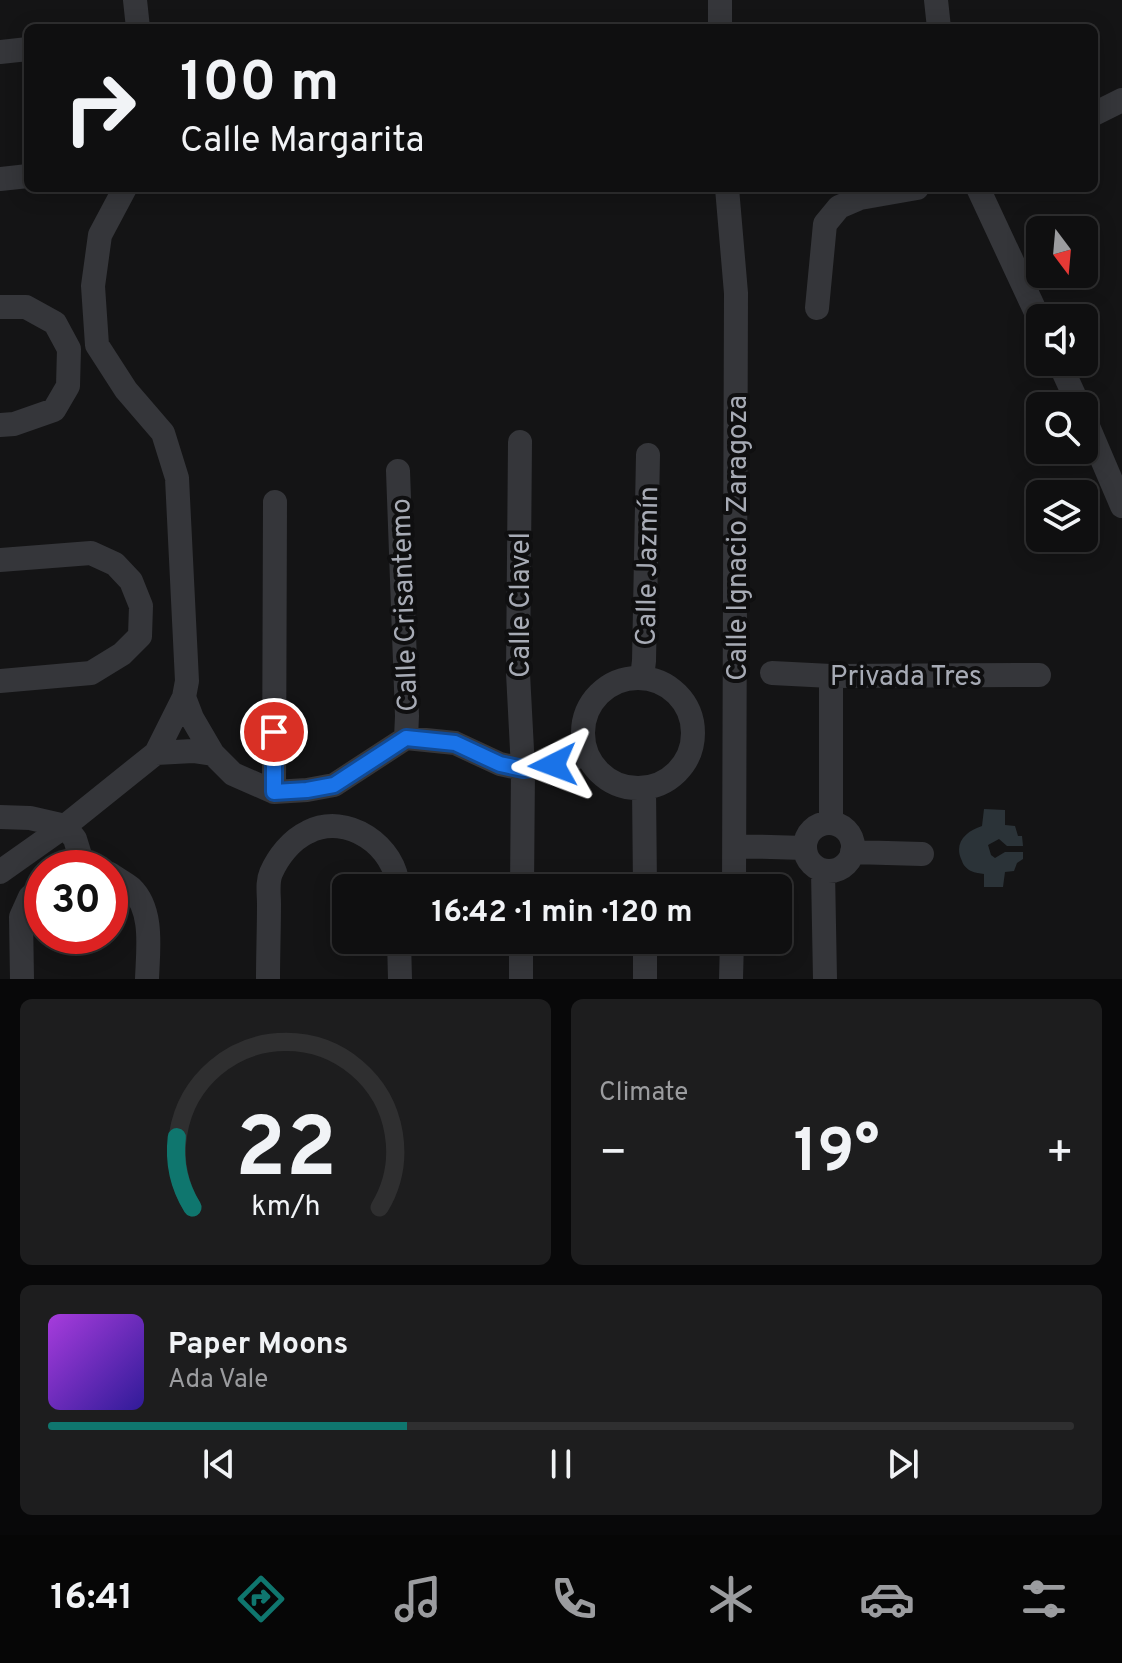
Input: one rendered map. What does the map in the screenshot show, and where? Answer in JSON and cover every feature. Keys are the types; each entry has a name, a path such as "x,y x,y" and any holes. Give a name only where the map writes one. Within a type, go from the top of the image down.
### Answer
{"street":[{"path":"135,0 138,24"},
{"path":"720,0 720,24"},
{"path":"936,0 939,24"},
{"path":"0,52 24,49"},
{"path":"1098,112 1122,100"},
{"path":"0,179 24,176"},
{"path":"0,872 65,826 156,753 184,697 187,681 177,478 163,433 126,390 97,345 93,286 100,235 123,192"},
{"name":"Calle Ignacio Zaragoza","path":"727,192 736,293 734,874"},
{"path":"817,308 825,224 839,207 860,198 894,192"},
{"path":"980,192 1032,304"},
{"path":"0,307 26,307 55,323 69,349 68,386 54,410 14,424 0,425"},
{"path":"69,349 97,345"},
{"name":"Calle Clavel","path":"520,442 518,673 523,769 522,874"},
{"path":"1098,450 1122,506"},
{"name":"Calle Jazmín","path":"642,677 648,455"},
{"name":"Calle Crisantemo","path":"398,471 406,738"},
{"path":"274,792 275,502"},
{"path":"0,560 91,553 115,564 131,581 141,606 140,636 122,654 91,673 0,681"},
{"path":"141,606 182,594"},
{"name":"Privada Tres","path":"772,673 831,676 1039,675"},
{"path":"831,676 831,823"},
{"path":"642,677 660,682 676,692 687,707 693,724 693,742 687,759 676,773 661,783 644,788 626,787 610,781 596,769 586,754 583,736 585,717 593,700 606,687 623,679 642,677"},
{"path":"184,697 196,726 213,754 233,774 274,792 334,785 406,738 455,743 500,764 523,769 553,765 586,754"},
{"path":"156,753 193,751 213,754"},
{"path":"334,785 334,825"},
{"path":"644,788 645,874"},
{"path":"0,817 30,818 65,826 79,850"},
{"path":"831,823 850,836 852,852 845,865 823,871 806,855 806,840 816,827 831,823"},
{"path":"268,979 269,876 287,847 308,832 334,825 375,841 390,859 395,874"},
{"path":"735,846 805,848"},
{"path":"852,852 922,854"},
{"path":"823,871 825,979"},
{"path":"128,886 141,901 148,933 147,979"},
{"path":"22,979 21,917 24,910"},
{"path":"399,954 400,979"},
{"path":"521,954 521,979"},
{"path":"645,954 645,979"},
{"path":"731,979 732,954"}],"shaded area":[{"path":"984,809 1005,810 1005,825 1015,826 1018,836 1022,836 1023,846 1007,846 999,839 988,845 995,858 1005,852 1023,852 1023,859 1014,871 1005,872 1003,887 984,887 984,874 968,869 960,855 963,839 982,826"}],"route":[{"path":"274,732 274,792 334,785 406,738 455,743 500,764 523,769 553,765"}]}
